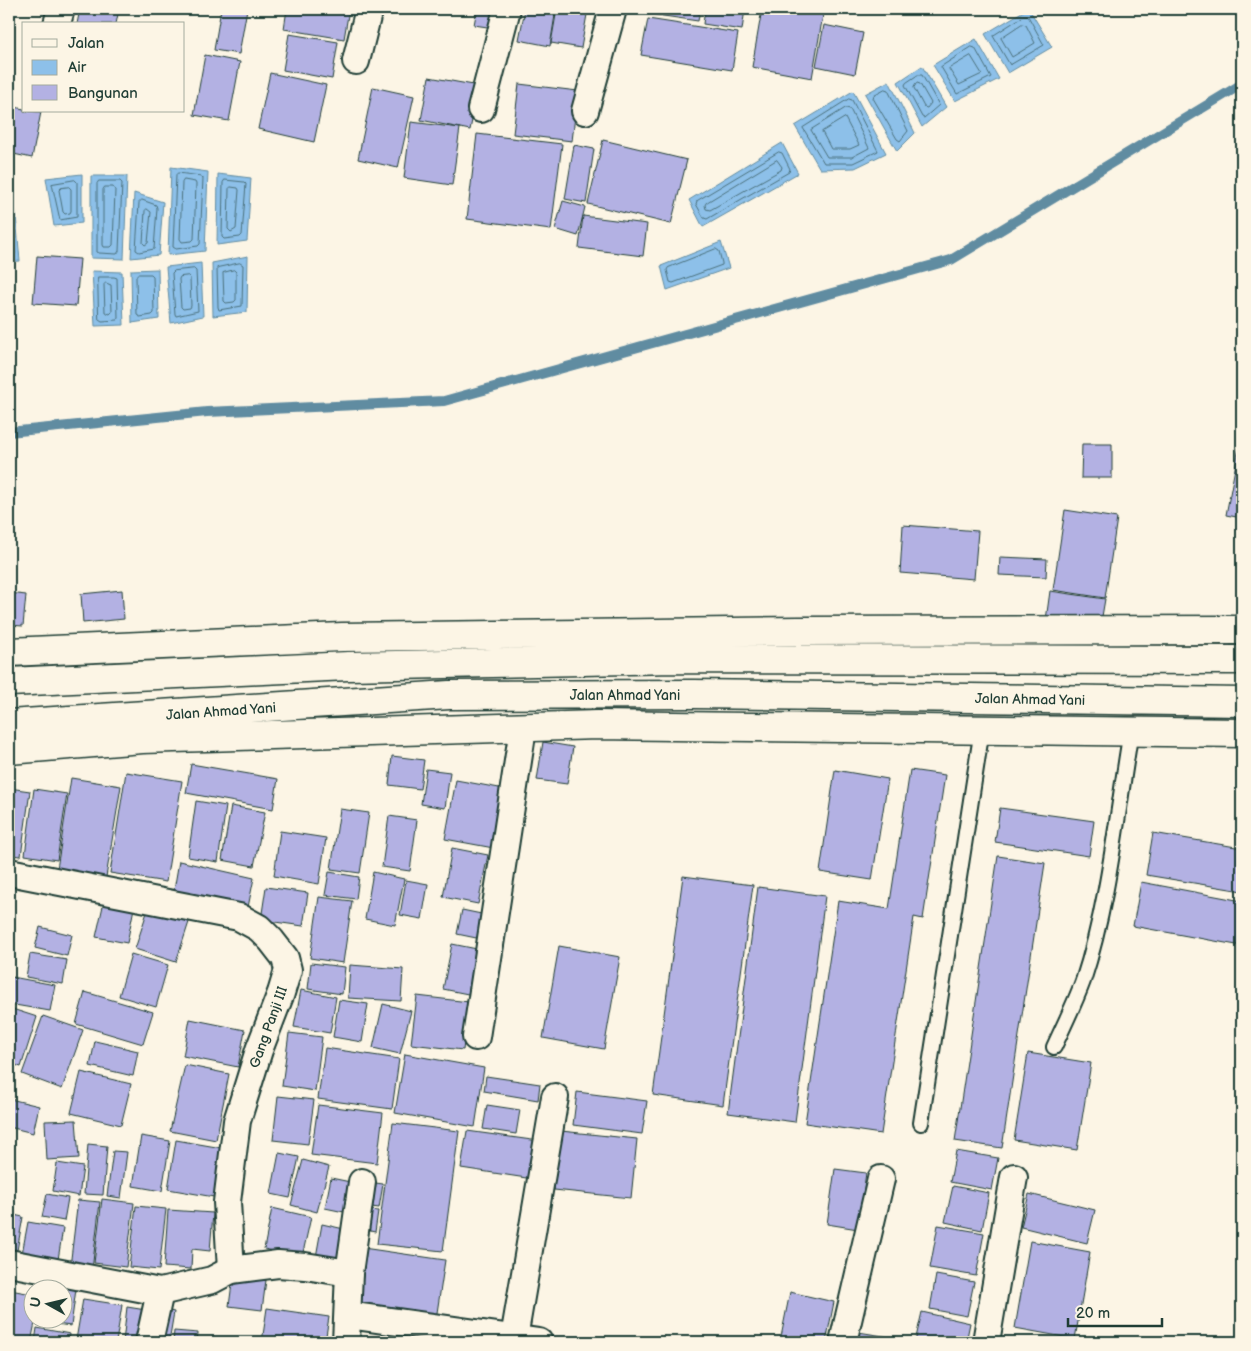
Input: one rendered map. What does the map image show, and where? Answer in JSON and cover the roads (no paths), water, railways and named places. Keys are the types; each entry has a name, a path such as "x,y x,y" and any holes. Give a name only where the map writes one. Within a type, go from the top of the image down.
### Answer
{"main road":[{"path":"9,652 342,636 799,631 1242,630"},
{"path":"9,682 348,666 674,659 1242,660"},
{"name":"Jalan Ahmad Yani","path":"9,724 141,728 449,695 694,694 1242,702"},
{"path":"9,750 141,728 523,728 597,725 1242,733"}],"street":[{"path":"58,22 61,9"},
{"path":"356,61 369,9"},
{"path":"481,109 506,9"},
{"path":"585,111 613,9"},
{"path":"476,1037 523,728"},
{"name":"Gang Panji III","path":"9,872 239,917 259,928 271,940 284,958 288,970 236,1121 227,1202 231,1270"},
{"path":"514,1338 555,1097"},
{"path":"986,1342 1014,1177"},
{"path":"843,1342 881,1179"},
{"path":"346,1342 349,1273 362,1182"},
{"path":"9,1263 160,1292 212,1280 231,1270 278,1264 349,1273"},
{"path":"149,1342 160,1292"},
{"path":"348,1315 539,1342"}],"lane":[{"path":"921,1123 982,729"},
{"path":"1054,1047 1083,982 1095,936 1106,886 1132,731"}],"water":[{"path":"1029,9 1052,47 1008,73 985,34"},
{"path":"976,39 999,79 955,101 933,65"},
{"path":"922,66 946,107 922,127 898,82"},
{"path":"889,81 915,133 897,151 865,94"},
{"path":"853,91 886,153 855,168 820,169 795,126"},
{"path":"782,143 798,173 703,227 689,200"},
{"path":"171,167 208,172 205,251 168,255"},
{"path":"82,174 82,223 54,226 46,178"},
{"path":"218,174 251,178 247,241 217,245"},
{"path":"91,176 127,176 124,259 91,258"},
{"path":"134,193 163,202 159,255 131,258"},
{"path":"15,204 20,261 9,262 9,206"},
{"path":"721,242 729,268 667,290 661,266"},
{"path":"248,256 247,312 213,316 212,263"},
{"path":"201,263 203,316 171,323 166,267"},
{"path":"158,269 159,319 132,323 131,270"},
{"path":"92,271 122,272 124,325 95,326"}],"waterway":[{"path":"9,432 207,412 444,401 951,260 1242,84"}]}
